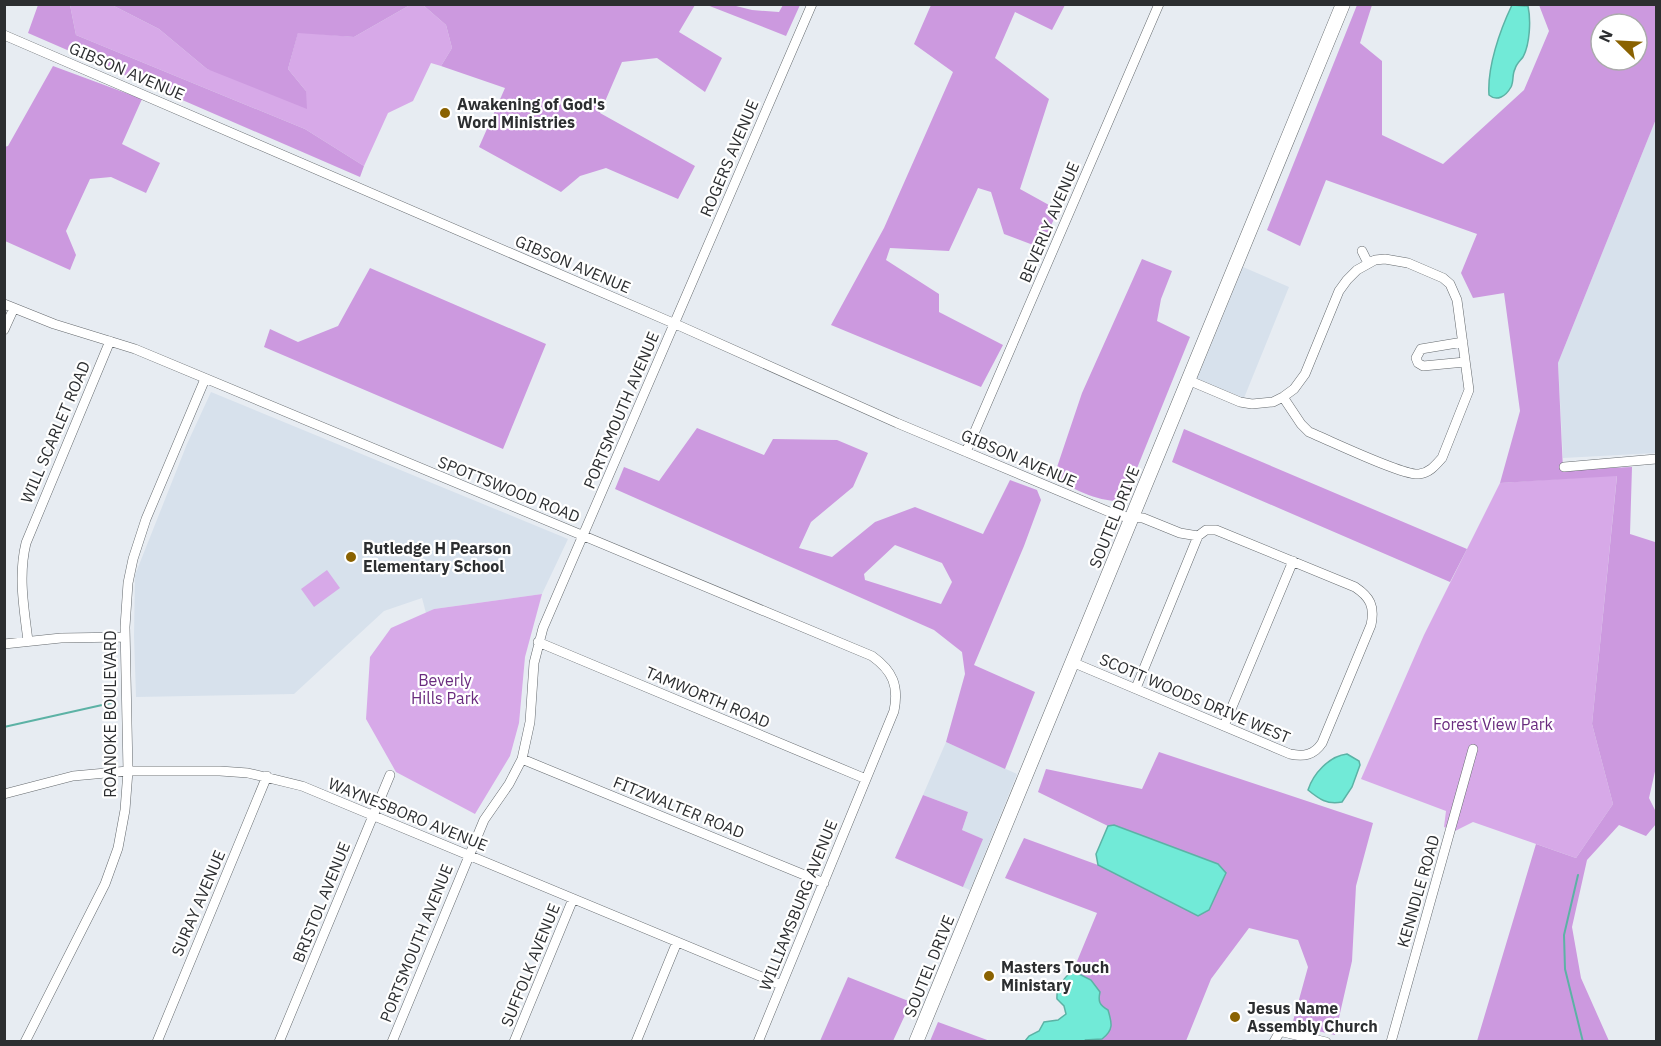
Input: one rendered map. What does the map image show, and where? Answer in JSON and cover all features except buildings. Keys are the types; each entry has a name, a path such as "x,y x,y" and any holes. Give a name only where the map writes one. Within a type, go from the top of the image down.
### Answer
{"main road":[{"name":"SOUTEL DRIVE","path":"916,1041 1343,4"}],"street":[{"name":"ROGERS AVENUE","path":"674,324 812,4"},
{"name":"BEVERLY AVENUE","path":"966,452 1159,4"},
{"name":"GIBSON AVENUE","path":"4,34 897,423 1119,516 1143,518 1179,533 1198,536 1206,530 1216,530 1355,586 1371,602 1373,613 1371,625 1322,743 1317,750 1308,755"},
{"path":"1362,250 1368,263"},
{"path":"1188,380 1240,402 1252,405 1273,402 1294,389 1305,374 1339,291 1357,270 1368,263 1385,259 1396,260 1427,271 1450,284 1457,300 1469,390 1442,458 1426,472 1408,474 1309,432 1300,424 1283,397"},
{"path":"4,330 9,306"},
{"name":"SPOTTSWOOD ROAD","path":"9,306 54,324 135,349 872,656 890,671 894,681 896,699 894,711 866,779"},
{"name":"PORTSMOUTH AVENUE","path":"392,1041 484,820 509,784 522,759 530,722 534,663 538,642 674,324"},
{"name":"WILL SCARLET ROAD","path":"28,641 21,585 21,569 26,543 110,341"},
{"path":"1463,342 1421,349 1416,358 1423,366 1465,362"},
{"name":"ROANOKE BOULEVARD","path":"25,1041 112,867 123,827 128,771 125,637 128,583 139,538 205,379"},
{"path":"1564,466 1656,459"},
{"path":"1136,688 1198,536"},
{"path":"1224,726 1293,561"},
{"path":"4,644 61,638 125,637"},
{"name":"TAMWORTH ROAD","path":"538,642 866,779"},
{"name":"SCOTT WOODS DRIVE WEST","path":"1072,662 1290,754 1308,755"},
{"name":"KENNDLE ROAD","path":"1391,1041 1473,748"},
{"name":"FITZWALTER ROAD","path":"522,759 824,883"},
{"name":"WAYNESBORO AVENUE","path":"4,794 91,772 220,771 267,776 302,786 781,985"},
{"name":"BRISTOL AVENUE","path":"279,1041 390,775"},
{"name":"SURAY AVENUE","path":"157,1041 267,776"},
{"name":"WILLIAMSBURG AVENUE","path":"758,1041 866,779"},
{"name":"SUFFOLK AVENUE","path":"514,1041 573,899"},
{"path":"636,1041 677,942"},
{"path":"1274,1041 1279,1033 1283,1032 1326,1041"}],"shaded area":[{"path":"38,5 70,5 76,35 305,129 364,166 360,177 28,33"},
{"path":"112,5 410,5 354,37 298,33 288,69 306,91 307,109 207,69 159,29"},
{"path":"423,5 695,5 679,32 722,58 705,92 657,58 622,62 600,113 695,166 678,199 606,168 580,176 561,192 479,147 505,88 441,66 452,48 446,25"},
{"path":"707,5 732,5 752,10 779,12 783,5 800,5 786,36"},
{"path":"931,5 1065,5 1052,30 1015,12 995,58 1049,99 1020,189 1058,210 1041,248 1004,234 991,192 978,188 949,251 890,248 886,260 939,294 939,312 1003,345 981,387 831,325 884,228 953,72 914,44"},
{"path":"1357,5 1372,5 1360,43 1382,61 1382,135 1443,164 1524,90 1549,31 1539,5 1656,5 1656,119 1558,363 1563,470 1632,467 1630,534 1655,542 1656,767 1649,798 1656,812 1656,824 1646,836 1619,825 1587,860 1572,927 1581,978 1609,1041 1477,1041 1536,844 1576,858 1613,804 1592,724 1617,476 1500,483 1520,411 1504,293 1473,298 1461,273 1477,234 1326,180 1300,246 1267,230"},
{"path":"1512,5 1528,6 1530,25 1528,39 1523,57 1514,71 1511,87 1507,93 1495,98 1489,95 1492,61"},
{"path":"53,66 142,99 122,144 160,163 146,193 111,177 90,179 66,231 76,255 70,270 5,241 4,147 8,146"},
{"path":"1656,119 1656,453 1563,458 1558,363"},
{"path":"1142,259 1172,271 1161,299 1157,321 1190,337 1127,493 1121,501 1113,501 1086,494 1054,476 1082,393"},
{"path":"1243,267 1289,287 1244,398 1197,379"},
{"path":"370,268 546,344 503,449 264,347 270,329 298,342 338,326"},
{"name":"Rutledge H Pearson Elementary School","path":"211,392 568,539 542,594 434,609 426,613 422,598 384,611 294,694 136,697 135,575 187,444"},
{"path":"697,428 764,455 773,439 837,440 868,453 853,487 811,522 799,548 832,557 875,522 915,507 983,534 1010,480 1037,490 1041,500 974,665 1035,692 1005,769 946,742 965,674 962,652 934,630 615,489 624,467 659,481","holes":["895,545 942,563 952,582 941,604 865,580 864,574"]},
{"path":"1184,429 1467,549 1450,582 1172,462"},
{"path":"946,742 1017,774 970,890 963,887 982,839 962,830 968,812 923,795"},
{"path":"1159,752 1373,823 1356,886 1352,961 1335,1035 1292,1025 1308,967 1298,940 1249,928 1211,979 1186,1041 1087,1041 1101,1006 1091,980 1073,971 1097,913 1005,878 1024,838 1098,865 1218,864 1114,825 1108,826 1038,792 1046,769 1142,789"},
{"path":"1347,754 1359,761 1360,765 1352,787 1342,802 1332,803 1308,790 1314,778 1328,762"},
{"path":"923,795 968,812 962,830 983,839 963,887 895,858"},
{"path":"1114,825 1218,864 1226,873 1209,910 1198,916 1098,865 1096,854 1108,826"},
{"path":"1073,971 1091,980 1100,992 1100,1002 1108,1010 1111,1026 1109,1032 1102,1039 1087,1041 1025,1041 1039,1031 1044,1022 1058,1020 1066,1014 1057,995 1061,983"},
{"path":"848,977 911,1002 893,1041 820,1041"},
{"path":"938,1022 990,1041 930,1041"}],"green space":[{"path":"70,5 112,5 159,29 207,69 306,91 288,69 298,32 354,37 410,5 423,5 446,25 452,48 441,66 431,63 413,101 388,113 364,166 305,129 76,35"},
{"name":"Forest View Park","path":"1617,475 1592,724 1613,804 1576,858 1473,822 1455,831 1444,827 1446,811 1361,779 1424,635 1500,483"},
{"path":"327,570 340,588 314,607 301,589"},
{"name":"Beverly Hills Park","path":"542,594 525,657 519,723 510,756 475,814 396,772 366,719 370,657 391,628 434,609"}],"waterway":[{"path":"4,727 111,703"},
{"path":"1578,875 1564,935 1565,969 1583,1042"}],"place":[{"name":"Awakening of God's Word Ministries","path":"445,113"},
{"name":"Rutledge H Pearson Elementary School","path":"351,557"},
{"name":"Masters Touch Ministary","path":"989,976"},
{"name":"Jesus Name Assembly Church","path":"1235,1017"}]}
